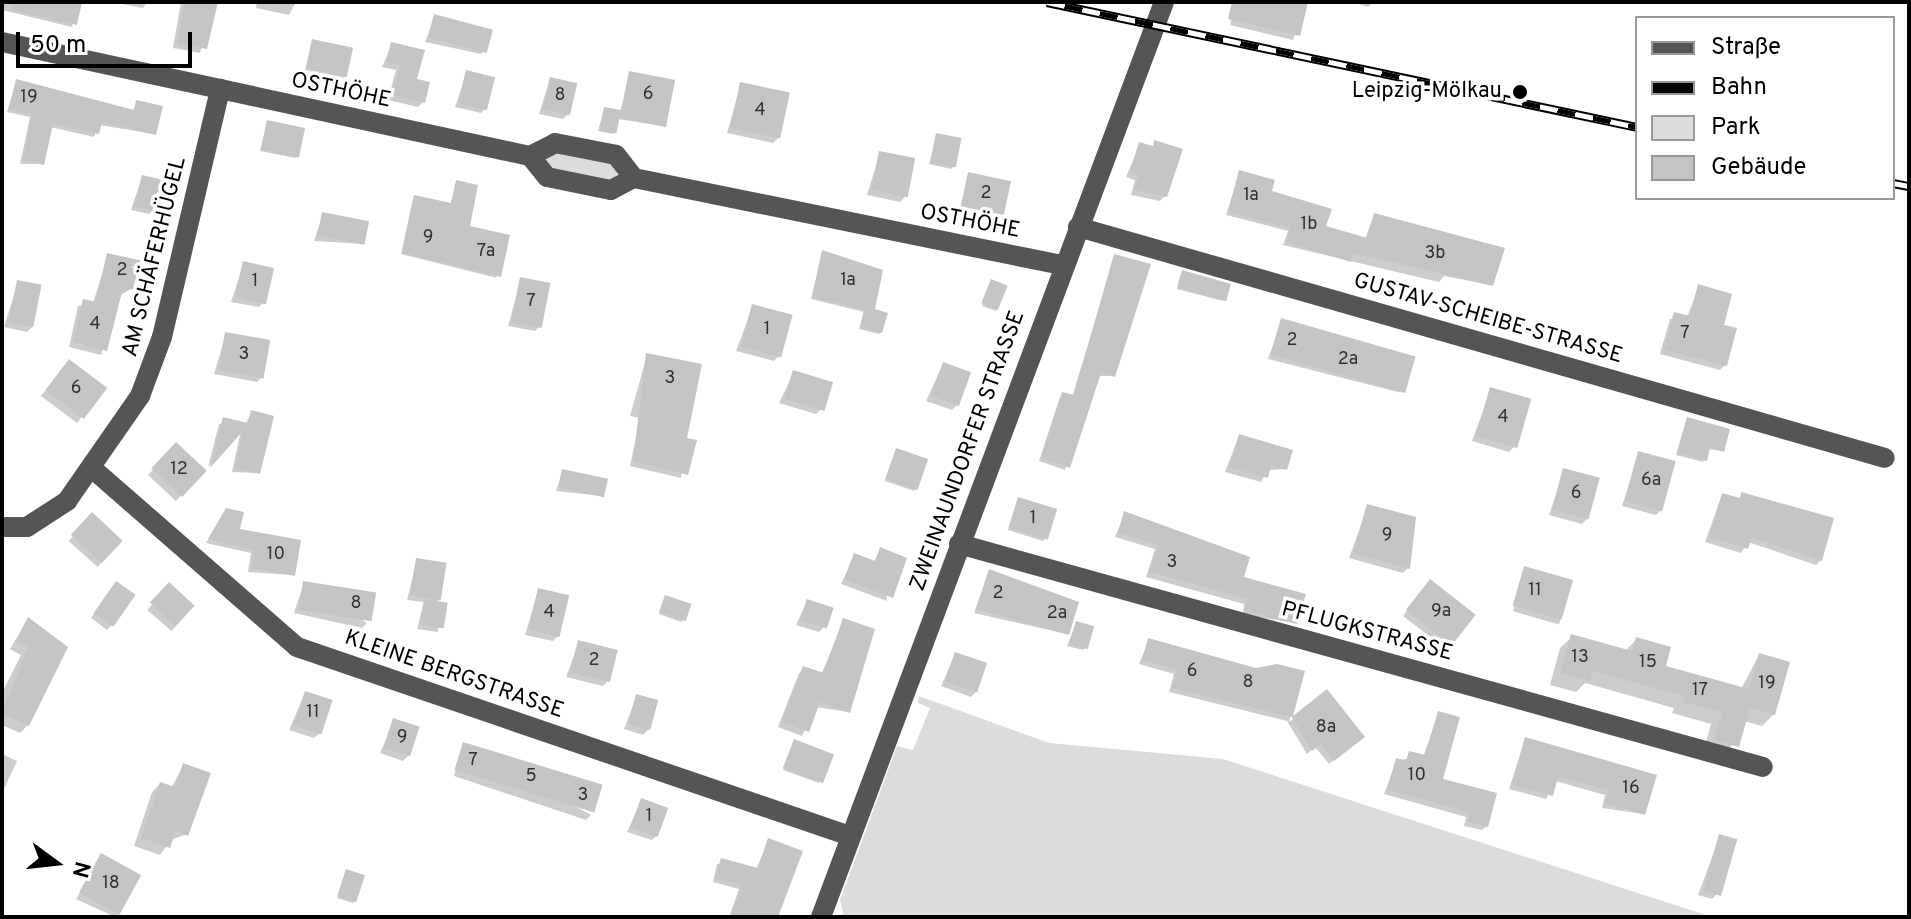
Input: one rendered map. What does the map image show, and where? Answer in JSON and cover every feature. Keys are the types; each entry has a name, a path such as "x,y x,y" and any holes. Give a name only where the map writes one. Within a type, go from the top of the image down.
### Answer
{"street":[{"name":"ZWEINAUNDORFER STRASSE","path":"821,917 1164,2"},
{"name":"OSTHÖHE","path":"2,42 530,156 547,177 611,190 634,178 1063,265"},
{"name":"AM SCHÄFERHÜGEL","path":"2,527 27,527 67,501 94,470 153,367 220,89"},
{"name":"OSTHÖHE","path":"530,156 555,143 616,155 634,178"},
{"name":"GUSTAV-SCHEIBE-STRASSE","path":"1078,227 1885,458"},
{"name":"KLEINE BERGSTRASSE","path":"94,470 297,647 850,836"},
{"name":"PFLUGKSTRASSE","path":"959,544 1763,767"}],"green space":[{"path":"551,152 610,162 618,174 612,181 554,172 544,159"},
{"path":"919,696 1049,743 1223,759 1712,917 844,917 840,900 897,746 913,750 930,708 918,703"}],"building":[{"path":"12,2 82,2 77,25 11,10"},
{"path":"184,2 218,2 207,49 177,44"},
{"path":"1232,2 1308,2 1300,36 1228,19"},
{"path":"434,14 493,30 487,53 428,37"},
{"path":"312,39 353,48 347,77 306,68"},
{"path":"391,42 425,50 417,79 430,82 425,103 392,95 400,65 386,62"},
{"path":"466,70 495,77 487,110 458,103"},
{"path":"629,71 675,80 666,127 620,118"},
{"path":"550,77 577,83 570,115 543,109"},
{"path":"16,79 134,110 136,100 163,106 156,135 102,122 99,134 53,124 44,165 23,160 32,114 9,109"},
{"path":"740,82 790,93 780,139 730,128"},
{"path":"604,107 621,110 617,134 600,131"},
{"path":"267,120 305,128 299,157 261,149"},
{"path":"936,133 962,138 956,167 930,162"},
{"path":"1154,140 1183,149 1167,197 1134,190 1139,175 1130,172 1139,142 1153,146"},
{"path":"879,151 915,158 908,197 871,190"},
{"path":"1239,170 1275,180 1272,191 1332,209 1326,226 1367,238 1374,213 1505,248 1493,286 1354,253 1351,262 1286,242 1290,228 1228,212"},
{"path":"968,172 1011,181 1003,217 960,208"},
{"path":"142,175 163,180 156,211 135,206"},
{"path":"456,180 478,185 470,226 510,235 501,277 402,253 414,195 451,203"},
{"path":"322,212 369,221 365,245 317,236"},
{"path":"822,250 883,270 875,309 888,313 882,333 860,327 864,310 812,297"},
{"path":"107,253 143,261 136,288 122,292 107,351 73,342 83,299 96,302"},
{"path":"1114,254 1151,264 1115,377 1101,373 1070,468 1041,458 1062,392 1074,395"},
{"path":"243,261 274,268 266,304 235,297"},
{"path":"1182,270 1231,284 1226,301 1177,287"},
{"path":"520,277 550,283 542,328 511,322"},
{"path":"991,279 1008,286 998,310 981,303"},
{"path":"17,280 42,285 33,327 9,322"},
{"path":"1698,284 1732,294 1724,325 1737,328 1727,366 1664,350 1674,312 1690,316"},
{"path":"752,304 793,315 781,357 741,347"},
{"path":"1281,318 1416,357 1405,393 1271,355"},
{"path":"225,332 270,340 264,378 218,370"},
{"path":"646,353 702,364 687,438 697,440 688,475 633,461"},
{"path":"69,359 107,388 84,419 46,390"},
{"path":"943,362 971,372 959,406 931,396"},
{"path":"793,370 833,382 824,411 784,399"},
{"path":"1490,387 1531,399 1517,448 1476,436"},
{"path":"251,410 274,416 260,474 235,468 243,431 210,468 223,417 248,423"},
{"path":"1687,417 1730,429 1724,452 1710,448 1707,461 1677,453"},
{"path":"1239,434 1293,450 1287,470 1271,465 1268,478 1229,467"},
{"path":"176,442 207,471 182,497 151,468"},
{"path":"896,448 928,459 917,490 885,479"},
{"path":"1638,451 1676,461 1662,511 1625,501"},
{"path":"1563,468 1600,478 1589,519 1552,510"},
{"path":"562,469 608,479 604,497 558,488"},
{"path":"1741,492 1834,518 1822,561 1752,537 1748,549 1709,537 1722,493 1740,498"},
{"path":"1018,497 1057,509 1048,540 1009,528"},
{"path":"1367,504 1416,517 1410,569 1353,553"},
{"path":"226,508 244,512 240,529 301,540 295,576 251,568 254,550 208,539"},
{"path":"1124,511 1250,557 1244,577 1306,594 1297,624 1245,610 1248,599 1150,572 1158,545 1118,533"},
{"path":"92,512 123,541 102,563 71,535"},
{"path":"880,547 907,558 893,598 844,579 854,553 875,561"},
{"path":"416,558 447,563 441,600 410,596"},
{"path":"1524,566 1573,580 1562,619 1513,605"},
{"path":"989,569 1079,602 1069,635 976,609"},
{"path":"1430,579 1476,615 1452,645 1406,610"},
{"path":"116,581 136,595 113,627 94,613"},
{"path":"303,581 376,593 372,621 298,610"},
{"path":"169,582 195,606 176,626 150,602"},
{"path":"538,588 569,595 560,637 528,630"},
{"path":"665,595 691,604 686,621 659,612"},
{"path":"424,599 448,603 444,628 420,625"},
{"path":"807,599 834,608 827,629 800,620"},
{"path":"28,617 68,647 29,726 2,713 28,647 16,641"},
{"path":"843,618 875,629 850,713 820,702 809,732 781,722 803,666 824,673"},
{"path":"1076,621 1094,626 1088,649 1069,644"},
{"path":"1571,634 1632,651 1636,637 1671,647 1666,666 1749,689 1759,653 1790,662 1775,715 1750,708 1739,747 1714,740 1722,712 1683,702 1684,696 1593,671 1590,681 1560,673"},
{"path":"1148,638 1256,668 1277,664 1305,671 1293,716 1327,689 1365,737 1334,761 1321,744 1312,751 1292,717 1172,688 1177,669 1142,660"},
{"path":"578,640 618,650 610,682 570,672"},
{"path":"955,652 987,663 977,692 945,681"},
{"path":"305,691 333,700 321,734 294,725"},
{"path":"636,694 658,700 650,730 628,724"},
{"path":"1438,711 1460,717 1443,779 1497,793 1488,827 1467,821 1470,812 1387,790 1396,758 1406,761 1409,751 1425,755"},
{"path":"393,718 420,727 410,756 383,747"},
{"path":"1525,737 1657,775 1645,815 1605,803 1609,790 1558,777 1553,796 1512,785"},
{"path":"794,739 834,754 823,783 783,768"},
{"path":"463,742 603,785 594,812 455,770"},
{"path":"183,763 211,773 188,836 176,831 170,848 141,838 160,782 175,787"},
{"path":"641,798 668,808 658,837 630,827"},
{"path":"1719,834 1737,839 1721,896 1703,891"},
{"path":"768,838 803,851 778,917 730,917 742,885 715,878 721,858 758,868"},
{"path":"101,853 141,875 119,915 79,892"},
{"path":"346,869 365,875 356,902 337,896"}],"railway":[{"path":"1047,2 1635,127"},
{"path":"1895,183 1909,186"}],"place":[{"name":"Leipzig-Mölkau","path":"1520,92"}]}
